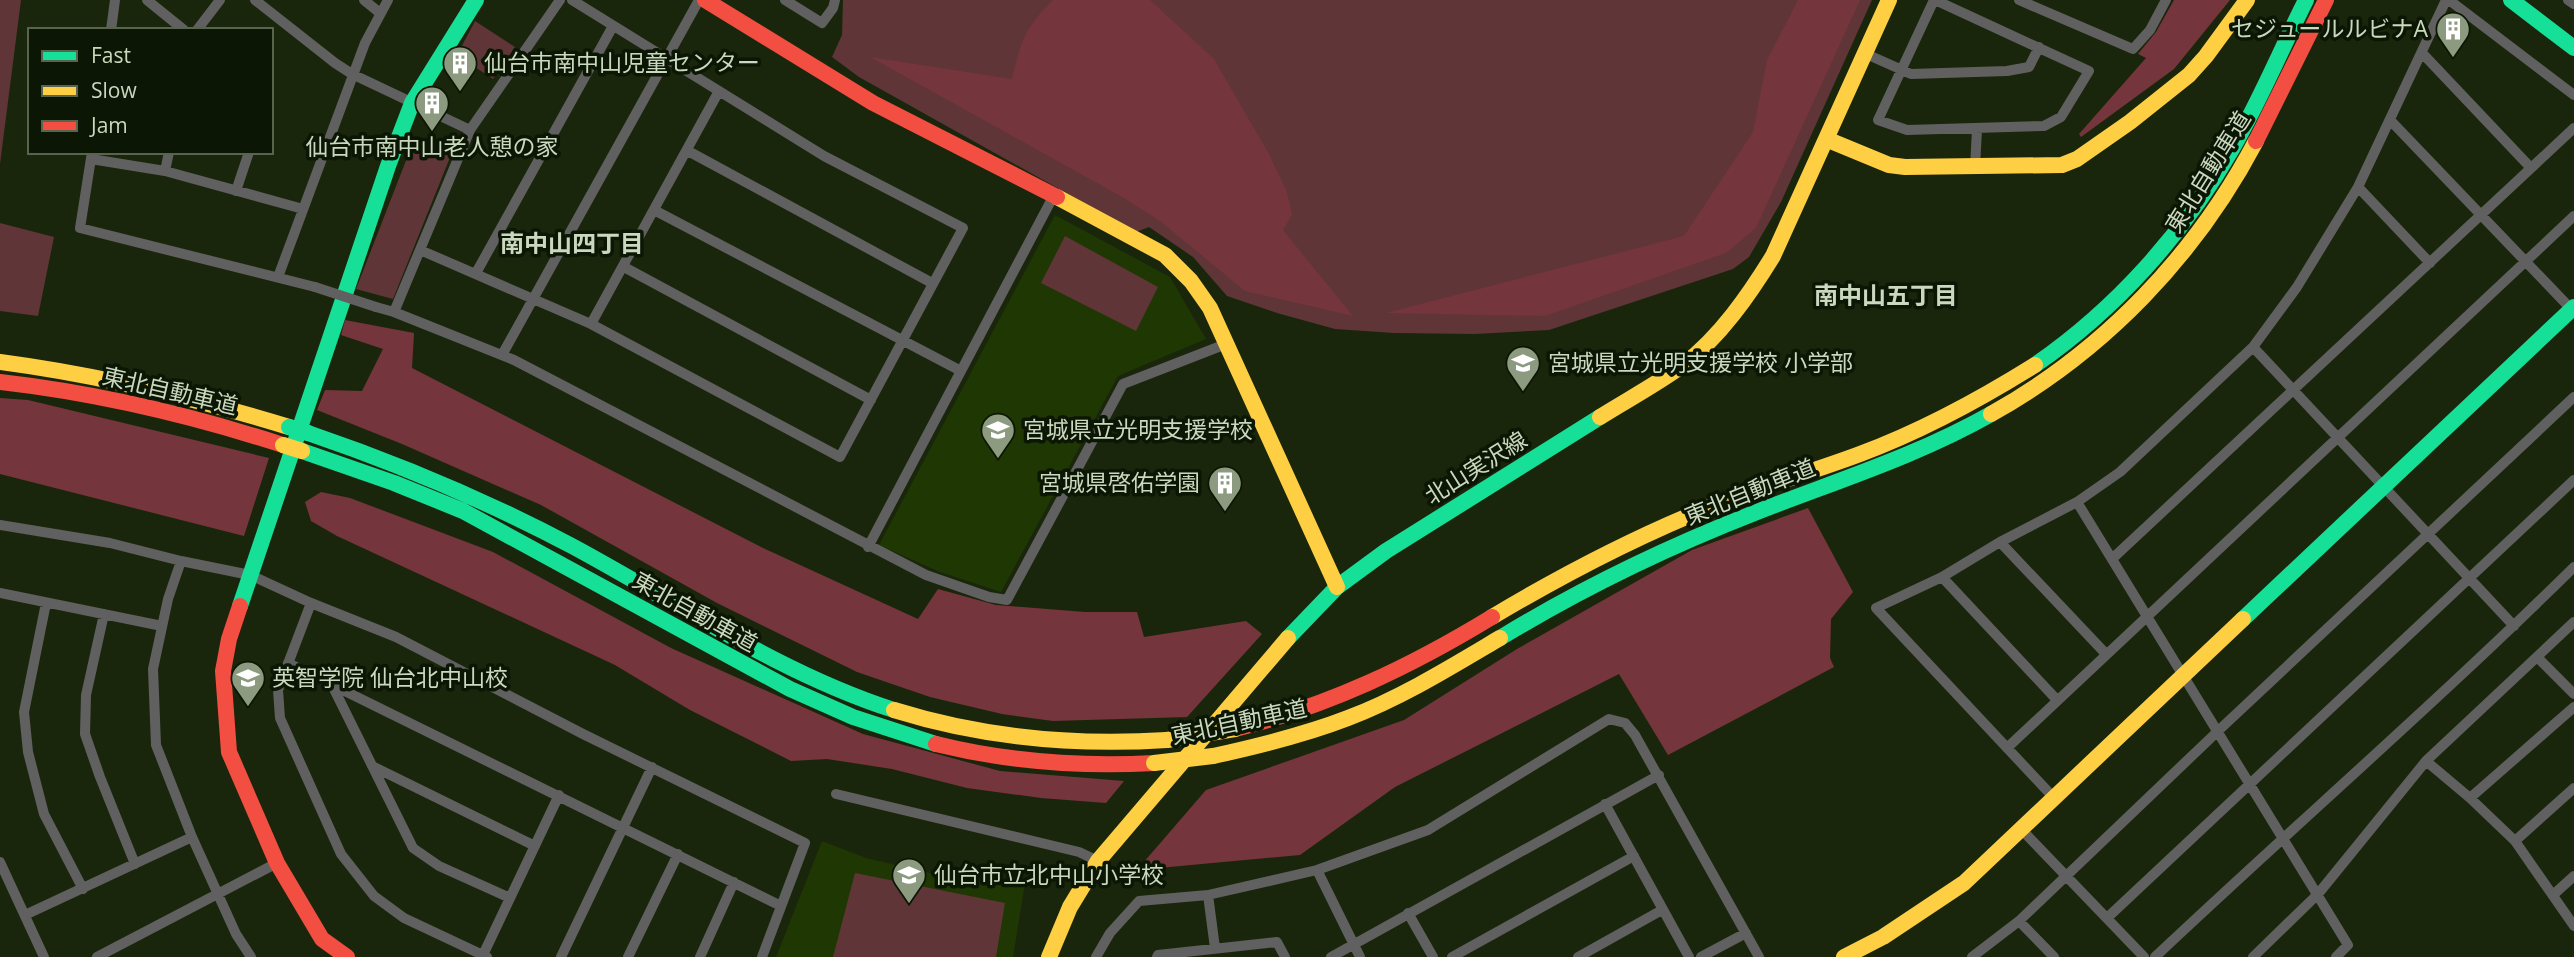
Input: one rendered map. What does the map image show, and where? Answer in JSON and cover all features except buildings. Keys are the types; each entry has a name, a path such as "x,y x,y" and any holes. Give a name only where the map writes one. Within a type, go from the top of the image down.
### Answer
{"main road":[{"path":"347,957 322,939 277,863 229,752 223,671 229,639 388,166 412,103 476,0"},
{"path":"705,0 873,103 1165,255 1191,281 1203,299 1338,587"},
{"name":"北山実沢線","path":"1049,957 1064,916 1098,860 1269,658 1338,587 1386,551 1652,385 1703,348 1737,309 1773,256 1889,0"},
{"path":"1826,139 1889,165 1928,169 2062,165 2087,153 2189,75 2247,0"},
{"name":"東北自動車道","path":"0,362 107,378 188,397 364,452 465,492 570,545 801,671 841,690 890,708 980,733 1024,740 1102,744 1167,740 1235,729 1306,710 1368,685 1435,651 1554,580 1619,547 1717,504 1838,462 1922,429 1992,393 2048,358 2125,291 2190,215 2232,149 2306,0"},
{"name":"東北自動車道","path":"0,382 64,390 156,408 302,451 386,482 482,521 776,682 856,718 915,737 996,757 1041,763 1154,763 1213,756 1283,741 1368,710 1456,664 1611,575 1731,523 1927,447 1968,428 2031,391 2121,320 2186,249 2248,158 2326,0"},
{"path":"2511,0 2574,48"},
{"path":"1844,957 1883,937 1964,883 2573,310"}],"street":[{"path":"111,28 115,0"},
{"path":"147,0 182,28"},
{"path":"199,28 220,0"},
{"path":"255,0 352,74 470,130"},
{"path":"364,0 380,13"},
{"path":"278,277 352,74 388,0"},
{"path":"394,312 470,130 560,0"},
{"path":"420,250 591,324 840,457 963,228 824,156 572,0"},
{"path":"502,355 699,0"},
{"path":"785,0 822,23 833,8 835,0"},
{"path":"1935,0 2039,47 2089,71 2061,117 2044,126 1907,130 1878,120 1935,0"},
{"path":"2020,0 2133,49 2150,30 2161,2"},
{"path":"2054,798 1876,608 1942,578 2000,542 2077,502 2120,472 2253,346 2297,287 2358,187 2448,0 2574,95"},
{"path":"2568,0 2574,4"},
{"path":"476,273 613,26"},
{"path":"1864,53 1911,75 2007,71 2029,67 2039,47"},
{"path":"2423,54 2531,168"},
{"path":"591,324 719,91"},
{"path":"2390,120 2573,310"},
{"path":"2113,558 2574,128"},
{"path":"1975,168 1978,129"},
{"path":"688,151 932,284"},
{"path":"165,171 169,154"},
{"path":"236,191 248,154"},
{"path":"303,209 165,171 91,156 80,228 315,287 394,312 502,355 868,547 926,575 989,597 1007,600 1123,384 1226,344"},
{"path":"2358,187 2430,263"},
{"path":"868,547 1054,195"},
{"path":"654,210 961,371"},
{"path":"2007,748 2574,216"},
{"path":"624,267 871,400"},
{"path":"2253,346 2514,626"},
{"path":"1972,957 2019,921 2574,397"},
{"path":"2107,918 2574,480"},
{"path":"2077,502 2348,945 2336,957"},
{"path":"0,525 110,543 250,575 396,637 805,843 762,957"},
{"path":"2000,542 2106,654"},
{"path":"181,561 168,599 153,669 156,745 192,837 246,956"},
{"path":"2155,957 2282,837 2514,626 2574,567"},
{"path":"1942,578 2057,700"},
{"path":"0,593 162,626"},
{"path":"46,603 24,712 29,752 44,814 83,889"},
{"path":"311,603 278,690 280,718 341,854 374,896 404,918 485,956 559,795"},
{"path":"104,614 86,695 85,734 135,864"},
{"path":"2253,957 2318,894 2426,761 2574,622"},
{"path":"2538,658 2574,694"},
{"path":"288,663 782,906"},
{"path":"331,683 413,848 439,866 510,898"},
{"path":"2470,798 2574,707"},
{"path":"1097,957 1110,933 1139,901 1208,895 1317,870 1428,830 1609,719 1625,723 1635,735 1759,957"},
{"path":"2426,761 2515,841 2574,926"},
{"path":"372,766 535,846"},
{"path":"561,957 652,767"},
{"path":"1331,957 1659,775"},
{"path":"2515,841 2574,788"},
{"path":"836,794 1079,852 1098,860"},
{"path":"1605,804 1689,957"},
{"path":"2021,829 2144,957"},
{"path":"25,915 192,837"},
{"path":"628,957 678,854"},
{"path":"1452,957 1634,856"},
{"path":"0,862 44,957"},
{"path":"97,957 277,863"},
{"path":"1317,870 1360,957"},
{"path":"2553,895 2574,876"},
{"path":"700,957 734,882"},
{"path":"1208,895 1215,948"},
{"path":"1578,957 1662,910"},
{"path":"1408,913 1433,957"},
{"path":"2019,921 2054,957"},
{"path":"1701,957 1746,933"},
{"path":"1157,957 1277,942 1285,957"}],"shaded area":[{"path":"0,0 21,0 0,164"},
{"path":"843,0 1872,0 1781,202 1749,257 1733,269 1549,330 1475,334 1335,329 1227,296 1193,257 1149,227 1136,232 859,77 832,57 842,35"},
{"path":"1053,0 1150,0 1214,59 1269,154 1287,192 1292,215 1283,230 1353,316 1245,291 1160,221 1122,197 870,57 1012,79 1025,36"},
{"path":"1798,0 1860,0 1756,228 1726,253 1545,316 1386,313 1684,236 1753,132 1767,60"},
{"path":"2174,0 2230,0 2174,69 2081,137 2079,134 2146,58 2138,54 2156,32"},
{"path":"475,21 515,47 493,79 457,55"},
{"path":"414,140 451,155 393,299 356,289"},
{"name":"宮城県立光明支援学校","path":"1055,215 1170,277 1206,339 1118,376 1001,592 940,572 879,545"},
{"path":"0,223 54,237 38,316 0,311"},
{"path":"1065,236 1158,287 1136,331 1041,283"},
{"path":"345,320 414,333 412,368 763,548 918,619 938,589 996,605 1085,612 1137,612 1144,637 1246,621 1262,634 1187,717 1053,721 1002,714 930,697 857,672 717,603 541,505 317,410 325,390 362,391 383,349 341,335"},
{"path":"0,398 28,400 269,458 244,536 0,474"},
{"path":"321,492 350,498 493,552 671,648 863,734 1000,771 1124,781 1106,803 967,788 892,769 827,759 791,761 690,710 615,665 337,536 311,521 305,502"},
{"path":"1808,508 1853,592 1831,619 1830,658 1834,667 1668,755 1619,674 1395,787 1300,855 1137,870 1206,790 1404,720 1517,649 1692,550"},
{"name":"仙台市立北中山小学校","path":"822,841 866,858 930,873 1025,883 1013,957 776,957"},
{"path":"855,873 1005,903 996,957 833,957"}],"traffic: fast":[{"path":"240,606 388,166 412,103 476,0"},
{"path":"2035,365 2093,320 2120,294 2192,211 2242,131 2306,0"},
{"path":"2511,0 2574,48"},
{"path":"2243,619 2574,307"},
{"path":"1500,638 1594,585 1690,539 1934,443 1991,414"},
{"path":"1288,638 1337,587 1386,551 1600,417"},
{"path":"289,427 308,433"},
{"path":"308,433 376,457 508,514 572,546 770,657 851,695 894,710"},
{"path":"302,451 394,483 463,511 790,689 853,717 936,744"}],"traffic: slow":[{"path":"1600,417 1663,379 1697,354 1733,315 1754,286 1773,256 1889,0"},
{"path":"1826,139 1889,165 1905,167 2062,165 2077,159 2130,122 2189,75 2247,0"},
{"path":"1991,414 2072,361 2143,297 2176,261 2205,223 2256,141"},
{"path":"1057,197 1165,255 1191,281 1210,308 1337,587"},
{"path":"0,362 146,388 289,427"},
{"path":"1492,617 1574,571 1657,530 1733,498 1842,461 1906,435 2035,365"},
{"path":"283,445 302,451"},
{"path":"1844,957 1883,937 1964,883 2243,619"},
{"path":"1049,957 1070,907 1098,861 1288,638"},
{"path":"1213,756 1298,735 1368,710 1426,681 1500,638"},
{"path":"894,710 928,720 1029,738 1098,742 1167,740"},
{"path":"1167,740 1235,729"},
{"path":"1154,763 1213,756"}],"traffic: jam":[{"path":"705,0 873,103 1057,197"},
{"path":"2256,141 2326,0"},
{"path":"0,382 143,406 283,445"},
{"path":"240,606 229,639 223,671 229,752 277,863 322,939 347,957"},
{"path":"1235,729 1336,697 1399,668 1492,617"},
{"path":"936,744 1045,762 1154,763"}],"place":[{"name":"セジュールルビナA","path":"2453,59"},
{"name":"仙台市南中山児童センター","path":"460,93"},
{"name":"仙台市南中山老人憩の家","path":"432,133"},
{"name":"宮城県立光明支援学校 小学部","path":"1523,393"},
{"name":"宮城県立光明支援学校","path":"998,460"},
{"name":"宮城県啓佑学園","path":"1225,513"},
{"name":"英智学院 仙台北中山校","path":"248,708"},
{"name":"仙台市立北中山小学校","path":"909,905"}],"district":[{"name":"南中山四丁目","path":"572,244"},
{"name":"南中山五丁目","path":"1886,296"}]}
